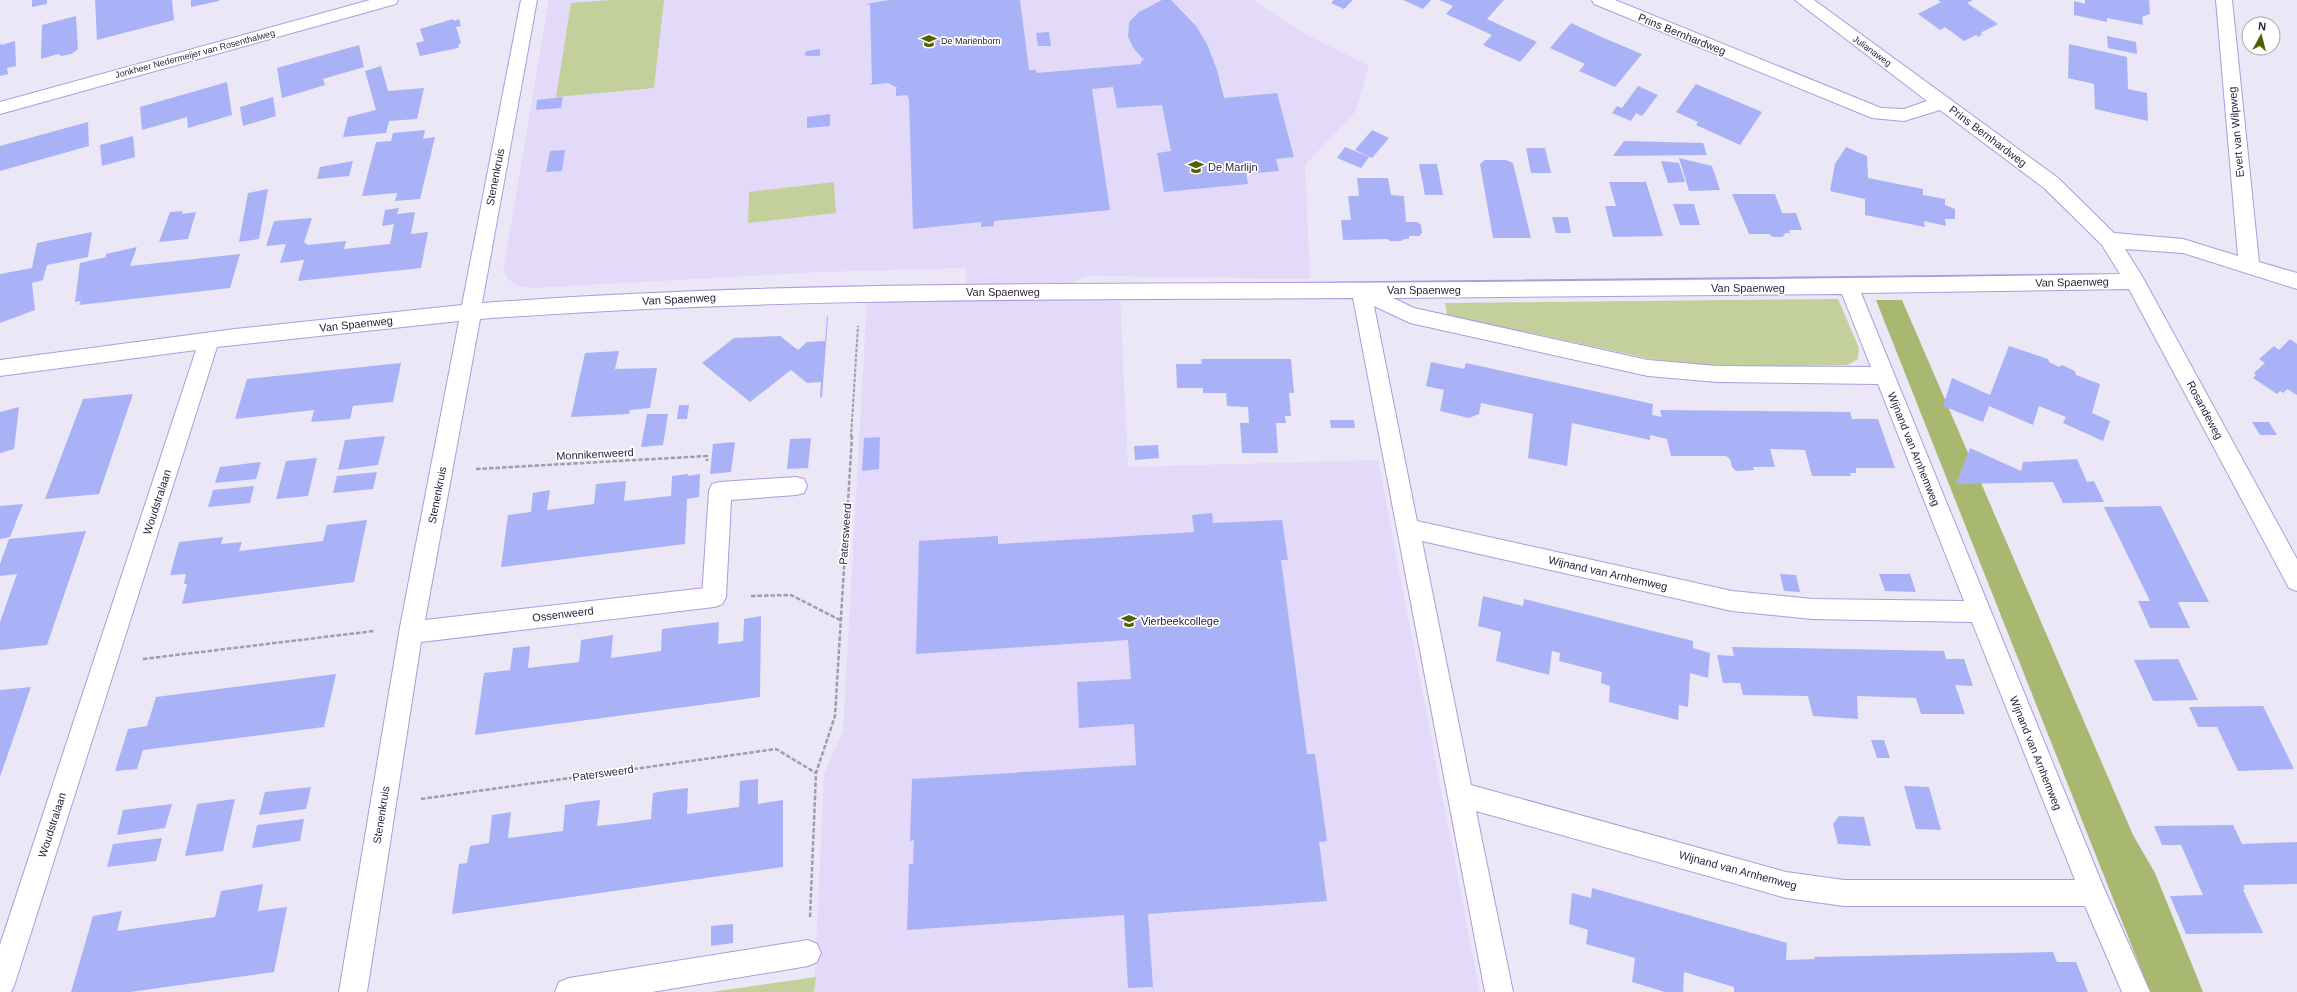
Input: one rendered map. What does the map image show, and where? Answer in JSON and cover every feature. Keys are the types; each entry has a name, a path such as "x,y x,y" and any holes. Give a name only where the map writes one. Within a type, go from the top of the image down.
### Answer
{"street":[{"name":"Jonkheer Nedermeijer van Rosenthalweg","path":"0,108 390,0"},
{"name":"Stenenkruis","path":"353,992 412,630 529,0"},
{"name":"Prins Bernhardweg","path":"1600,0 1878,114 1898,117 1914,113 1941,102 2051,183 2109,240"},
{"name":"Julianaweg","path":"1803,0 1941,102"},
{"name":"Evert van Wilpweg","path":"2224,0 2249,264"},
{"path":"2109,240 2183,246 2249,264 2297,281"},
{"name":"Rosandeweg","path":"2109,240 2135,281 2297,580"},
{"name":"Van Spaenweg","path":"0,368 209,340 470,312 672,299 860,292 1849,287 2135,281"},
{"name":"Wijnand van Arnhemweg","path":"1849,287 2093,893 2136,992"},
{"name":"Van Spaenweg","path":"1361,290 1410,315 1648,368 1717,374 1885,376"},
{"path":"1361,290 1407,528 1462,795 1499,992"},
{"name":"Woudstralaan","path":"0,986 209,340"},
{"path":"714,597 720,491 796,486"},
{"name":"Wijnand van Arnhemweg","path":"1407,528 1732,601 1812,609 1980,612"},
{"name":"Ossenweerd","path":"412,630 714,597"},
{"name":"Wijnand van Arnhemweg","path":"1462,795 1786,885 1844,894 2093,893"},
{"path":"569,992 808,953"}],"path":[{"name":"Patersweerd","path":"808,953 816,773 835,716 860,292"},
{"name":"Monnikenweerd","path":"442,470 707,456 704,474 720,491"},
{"path":"714,597 791,594 840,620"},
{"path":"104,663 412,630"},
{"name":"Patersweerd","path":"383,805 776,748 816,773"}],"shaded area":[{"path":"549,0 1253,0 1305,34 1369,66 1355,112 1305,165 1310,279 1087,276 1066,285 967,285 965,268 821,272 533,288 518,286 510,281 503,271"},
{"name":"Vierbeekcollege","path":"1120,297 1128,467 1378,460 1480,992 814,992 824,774 843,731 867,298"}],"green space":[{"path":"610,0 664,0 654,88 556,97 571,3"},
{"path":"834,182 836,213 748,223 749,192"},
{"path":"1838,299 1859,348 1858,359 1848,365 1719,367 1651,359 1447,315 1445,303"},
{"path":"1876,300 1902,300 2133,835 2155,873 2203,992 2150,992"},
{"path":"816,977 814,992 711,992"}],"building":[{"path":"32,0 47,0 47,4 32,7"},
{"path":"95,0 172,0 174,20 97,40"},
{"path":"191,0 219,0 219,1 191,7"},
{"path":"889,0 1020,0 1029,70 1036,70 1037,73 1141,64 1141,61 1144,60 1134,49 1128,37 1129,22 1139,12 1162,0 1171,0 1196,26 1207,44 1217,70 1224,98 1277,93 1294,157 1276,159 1279,171 1246,174 1248,184 1164,192 1157,153 1171,151 1162,105 1117,108 1113,87 1092,89 1110,210 994,221 994,226 981,227 981,222 913,229 909,100 907,95 896,96 896,88 898,88 888,83 869,85 872,83 870,5 866,4"},
{"path":"1334,0 1353,0 1344,9 1331,3"},
{"path":"1403,0 1431,0 1423,9"},
{"path":"1439,0 1504,0 1487,19 1537,42 1520,62 1483,45 1492,35 1446,14 1453,6"},
{"path":"1938,0 1973,0 1967,3 1998,24 1980,33 1983,34 1978,37 1976,35 1964,41 1945,27 1940,30 1918,14 1941,2"},
{"path":"2085,0 2149,0 2150,14 2142,17 2143,25 2107,18 2107,22 2074,15 2074,1 2085,4"},
{"path":"76,16 78,49 71,54 62,56 58,54 41,59 42,25"},
{"path":"453,19 454,21 459,19 461,26 456,27 461,43 459,44 458,48 420,56 416,43 424,41 420,29"},
{"path":"1571,23 1642,54 1615,87 1579,71 1585,64 1550,48"},
{"path":"1049,32 1051,46 1038,46 1036,33"},
{"path":"2107,36 2136,42 2137,54 2108,48"},
{"path":"15,41 16,66 7,68 8,74 0,76 0,42 1,45"},
{"path":"2069,44 2127,57 2128,89 2147,93 2148,121 2095,109 2094,84 2068,78"},
{"path":"359,45 364,67 323,79 325,85 282,98 277,68"},
{"path":"820,49 820,56 807,56 804,54 807,51"},
{"path":"381,66 388,91 424,88 417,119 389,121 386,133 343,137 348,117 376,110 365,71"},
{"path":"227,82 232,115 188,128 187,117 142,130 140,107"},
{"path":"1696,84 1762,112 1740,145 1696,125 1698,122 1676,112"},
{"path":"1638,86 1658,95 1642,116 1636,113 1631,121 1612,113 1617,106 1622,108"},
{"path":"273,97 276,116 243,126 240,107"},
{"path":"563,97 561,108 536,110 537,100"},
{"path":"830,114 830,126 807,128 807,117"},
{"path":"88,122 89,146 0,171 0,146"},
{"path":"425,130 423,139 435,137 420,199 395,201 397,193 362,196 376,142 391,141 393,133"},
{"path":"1372,130 1389,138 1372,158 1355,150"},
{"path":"133,136 135,157 102,166 100,145"},
{"path":"1624,141 1703,143 1707,155 1613,156"},
{"path":"1345,147 1369,157 1361,168 1337,158"},
{"path":"1846,147 1867,156 1868,178 1923,189 1923,195 1945,199 1945,205 1955,209 1955,219 1945,219 1946,226 1924,221 1925,227 1865,215 1865,199 1830,191 1835,164"},
{"path":"1526,148 1545,148 1551,173 1531,173"},
{"path":"565,150 562,171 546,172 550,151"},
{"path":"1679,158 1712,166 1720,190 1689,191"},
{"path":"1485,160 1506,160 1513,163 1531,238 1493,238 1480,164"},
{"path":"353,161 349,176 317,179 320,167"},
{"path":"1661,161 1679,163 1685,182 1668,183"},
{"path":"1419,164 1437,164 1443,195 1425,195"},
{"path":"1357,178 1388,178 1391,195 1404,196 1406,222 1417,222 1421,225 1422,233 1419,236 1409,236 1409,239 1404,239 1401,241 1390,241 1387,239 1343,240 1341,220 1351,220 1348,196 1359,196"},
{"path":"1609,182 1646,182 1663,236 1613,237 1605,206 1616,206"},
{"path":"268,189 259,239 239,242 248,193"},
{"path":"1732,194 1775,194 1782,213 1796,213 1802,230 1789,230 1790,233 1785,233 1783,237 1773,237 1769,234 1749,234"},
{"path":"1673,204 1694,204 1700,225 1680,225"},
{"path":"399,208 397,214 415,212 411,234 428,232 421,268 298,281 304,260 280,263 286,244 266,246 274,221 312,218 304,242 308,245 346,241 344,249 390,244 394,224 382,226 385,210"},
{"path":"183,211 182,214 196,212 188,239 159,242 170,212"},
{"path":"1552,217 1568,217 1571,233 1556,233"},
{"path":"92,232 88,257 47,265 43,280 32,283 35,310 0,323 0,274 32,268 37,243"},
{"path":"137,247 130,266 240,254 230,288 79,305 81,301 75,302 80,263 106,257 106,254"},
{"path":"827,316 822,397 820,398 821,382 807,383 791,370 750,402 702,363 734,338 780,336 798,350 807,342 825,341"},
{"path":"2290,339 2297,344 2297,395 2287,389 2283,393 2280,391 2277,394 2253,378 2256,375 2254,373 2265,363 2259,359 2274,346 2279,350"},
{"path":"2009,346 2048,359 2049,362 2059,367 2062,365 2075,371 2076,375 2100,384 2092,413 2110,421 2103,441 2063,423 2066,417 2039,406 2033,425 1989,406 1983,422 1943,406 1952,378 1990,395"},
{"path":"619,351 615,369 657,368 650,408 630,410 629,414 571,417 585,353"},
{"path":"1201,359 1291,359 1294,393 1289,393 1291,416 1285,416 1286,423 1276,423 1278,453 1242,453 1240,423 1249,423 1248,407 1227,406 1226,393 1203,393 1203,388 1177,388 1176,364 1202,364"},
{"path":"1431,362 1464,369 1466,363 1653,404 1652,415 1662,417 1660,410 1850,412 1852,419 1878,419 1895,468 1856,468 1856,473 1850,473 1851,476 1812,476 1805,450 1770,449 1775,467 1753,467 1754,470 1736,471 1732,467 1730,459 1726,456 1671,456 1667,439 1650,435 1650,440 1572,423 1567,466 1528,458 1533,414 1481,403 1479,414 1469,418 1440,411 1444,390 1426,386"},
{"path":"401,363 393,402 353,406 350,419 311,422 314,410 235,419 247,379"},
{"path":"133,394 99,494 45,499 83,399"},
{"path":"679,405 689,405 687,419 677,419"},
{"path":"19,407 14,449 0,453 0,412"},
{"path":"647,414 668,414 663,445 641,447"},
{"path":"1330,420 1354,420 1355,428 1331,428"},
{"path":"2252,422 2269,422 2277,435 2260,435"},
{"path":"385,436 378,465 338,470 345,440"},
{"path":"880,437 879,469 862,471 864,438"},
{"path":"811,438 808,468 787,469 790,439"},
{"path":"735,442 731,472 710,474 713,444"},
{"path":"1158,445 1159,458 1135,460 1134,446"},
{"path":"1970,448 2021,471 2023,462 2077,459 2087,482 2094,481 2104,502 2063,503 2053,482 1956,484"},
{"path":"317,458 308,496 276,499 286,461"},
{"path":"261,462 256,479 215,483 220,467"},
{"path":"377,472 373,489 333,493 337,476"},
{"path":"688,474 688,476 700,474 699,497 687,499 685,544 501,567 508,515 531,512 533,493 550,490 547,510 594,504 596,484 626,481 624,501 671,496 672,476"},
{"path":"254,486 250,503 208,507 213,490"},
{"path":"23,504 10,537 0,539 0,506"},
{"path":"2161,506 2209,602 2178,602 2190,628 2150,628 2138,601 2150,601 2104,507"},
{"path":"1212,513 1213,523 1282,520 1288,560 1281,560 1307,754 1315,754 1327,841 1319,842 1327,901 1148,914 1153,987 1128,988 1124,915 907,930 909,864 913,864 914,840 910,841 912,779 1136,765 1134,724 1079,728 1077,682 1131,679 1128,640 916,654 919,541 998,536 998,544 1194,532 1192,515"},
{"path":"367,520 354,582 182,604 187,584 184,584 186,574 170,575 179,542 223,537 221,544 242,542 239,551 323,541 327,525"},
{"path":"86,531 47,645 0,650 0,622 17,574 0,576 0,564 9,539"},
{"path":"1780,574 1796,575 1800,592 1784,591"},
{"path":"1879,574 1910,574 1916,592 1885,591"},
{"path":"1483,596 1523,606 1524,599 1693,641 1693,648 1710,653 1708,678 1690,673 1688,707 1679,705 1678,720 1609,702 1610,686 1601,683 1602,672 1559,661 1560,653 1552,651 1549,675 1496,661 1501,632 1478,626"},
{"path":"761,616 760,697 475,735 484,673 510,670 513,648 530,646 528,668 579,662 581,640 613,635 611,658 661,651 662,629 719,622 718,644 743,641 744,619"},
{"path":"1732,647 1944,651 1946,659 1964,659 1973,686 1955,685 1965,714 1921,714 1916,698 1857,696 1858,719 1813,716 1808,696 1743,695 1740,683 1723,683 1717,655 1734,656"},
{"path":"2178,659 2198,700 2153,701 2134,660"},
{"path":"336,674 324,727 143,750 137,769 115,771 128,729 147,726 156,697"},
{"path":"31,687 0,777 0,690"},
{"path":"2263,706 2294,769 2238,771 2217,727 2198,727 2189,707"},
{"path":"1871,740 1884,740 1890,758 1877,758"},
{"path":"758,779 758,804 783,800 783,867 452,914 459,864 467,863 470,846 489,843 492,815 511,812 508,838 563,831 565,805 583,802 600,800 597,826 624,823 651,819 653,793 671,790 688,788 687,814 739,807 740,781"},
{"path":"1904,786 1929,787 1941,830 1916,829"},
{"path":"311,787 306,809 259,815 265,792"},
{"path":"235,799 223,851 185,856 197,804"},
{"path":"172,804 165,828 117,835 123,810"},
{"path":"1839,816 1864,817 1871,846 1838,844 1833,824"},
{"path":"304,819 300,841 252,848 257,825"},
{"path":"2233,825 2242,844 2297,842 2297,884 2243,885 2245,889 2243,890 2263,933 2186,934 2170,896 2203,895 2181,845 2162,845 2154,826"},
{"path":"162,838 156,861 107,867 113,844"},
{"path":"263,884 258,911 287,907 274,972 130,992 71,992 93,916 122,911 117,931 215,917 221,891"},
{"path":"1592,888 1787,943 1786,960 1815,959 1814,957 2053,952 2057,962 2076,962 2088,992 1734,992 1734,987 1684,972 1683,992 1665,992 1632,982 1635,958 1586,944 1588,930 1569,924 1572,893 1591,898"},
{"path":"733,924 733,943 711,946 711,926"}],"place":[{"name":"De Mariënborn","path":"929,41"},
{"name":"De Marlijn","path":"1196,167"},
{"name":"Vierbeekcollege","path":"1129,621"}]}
